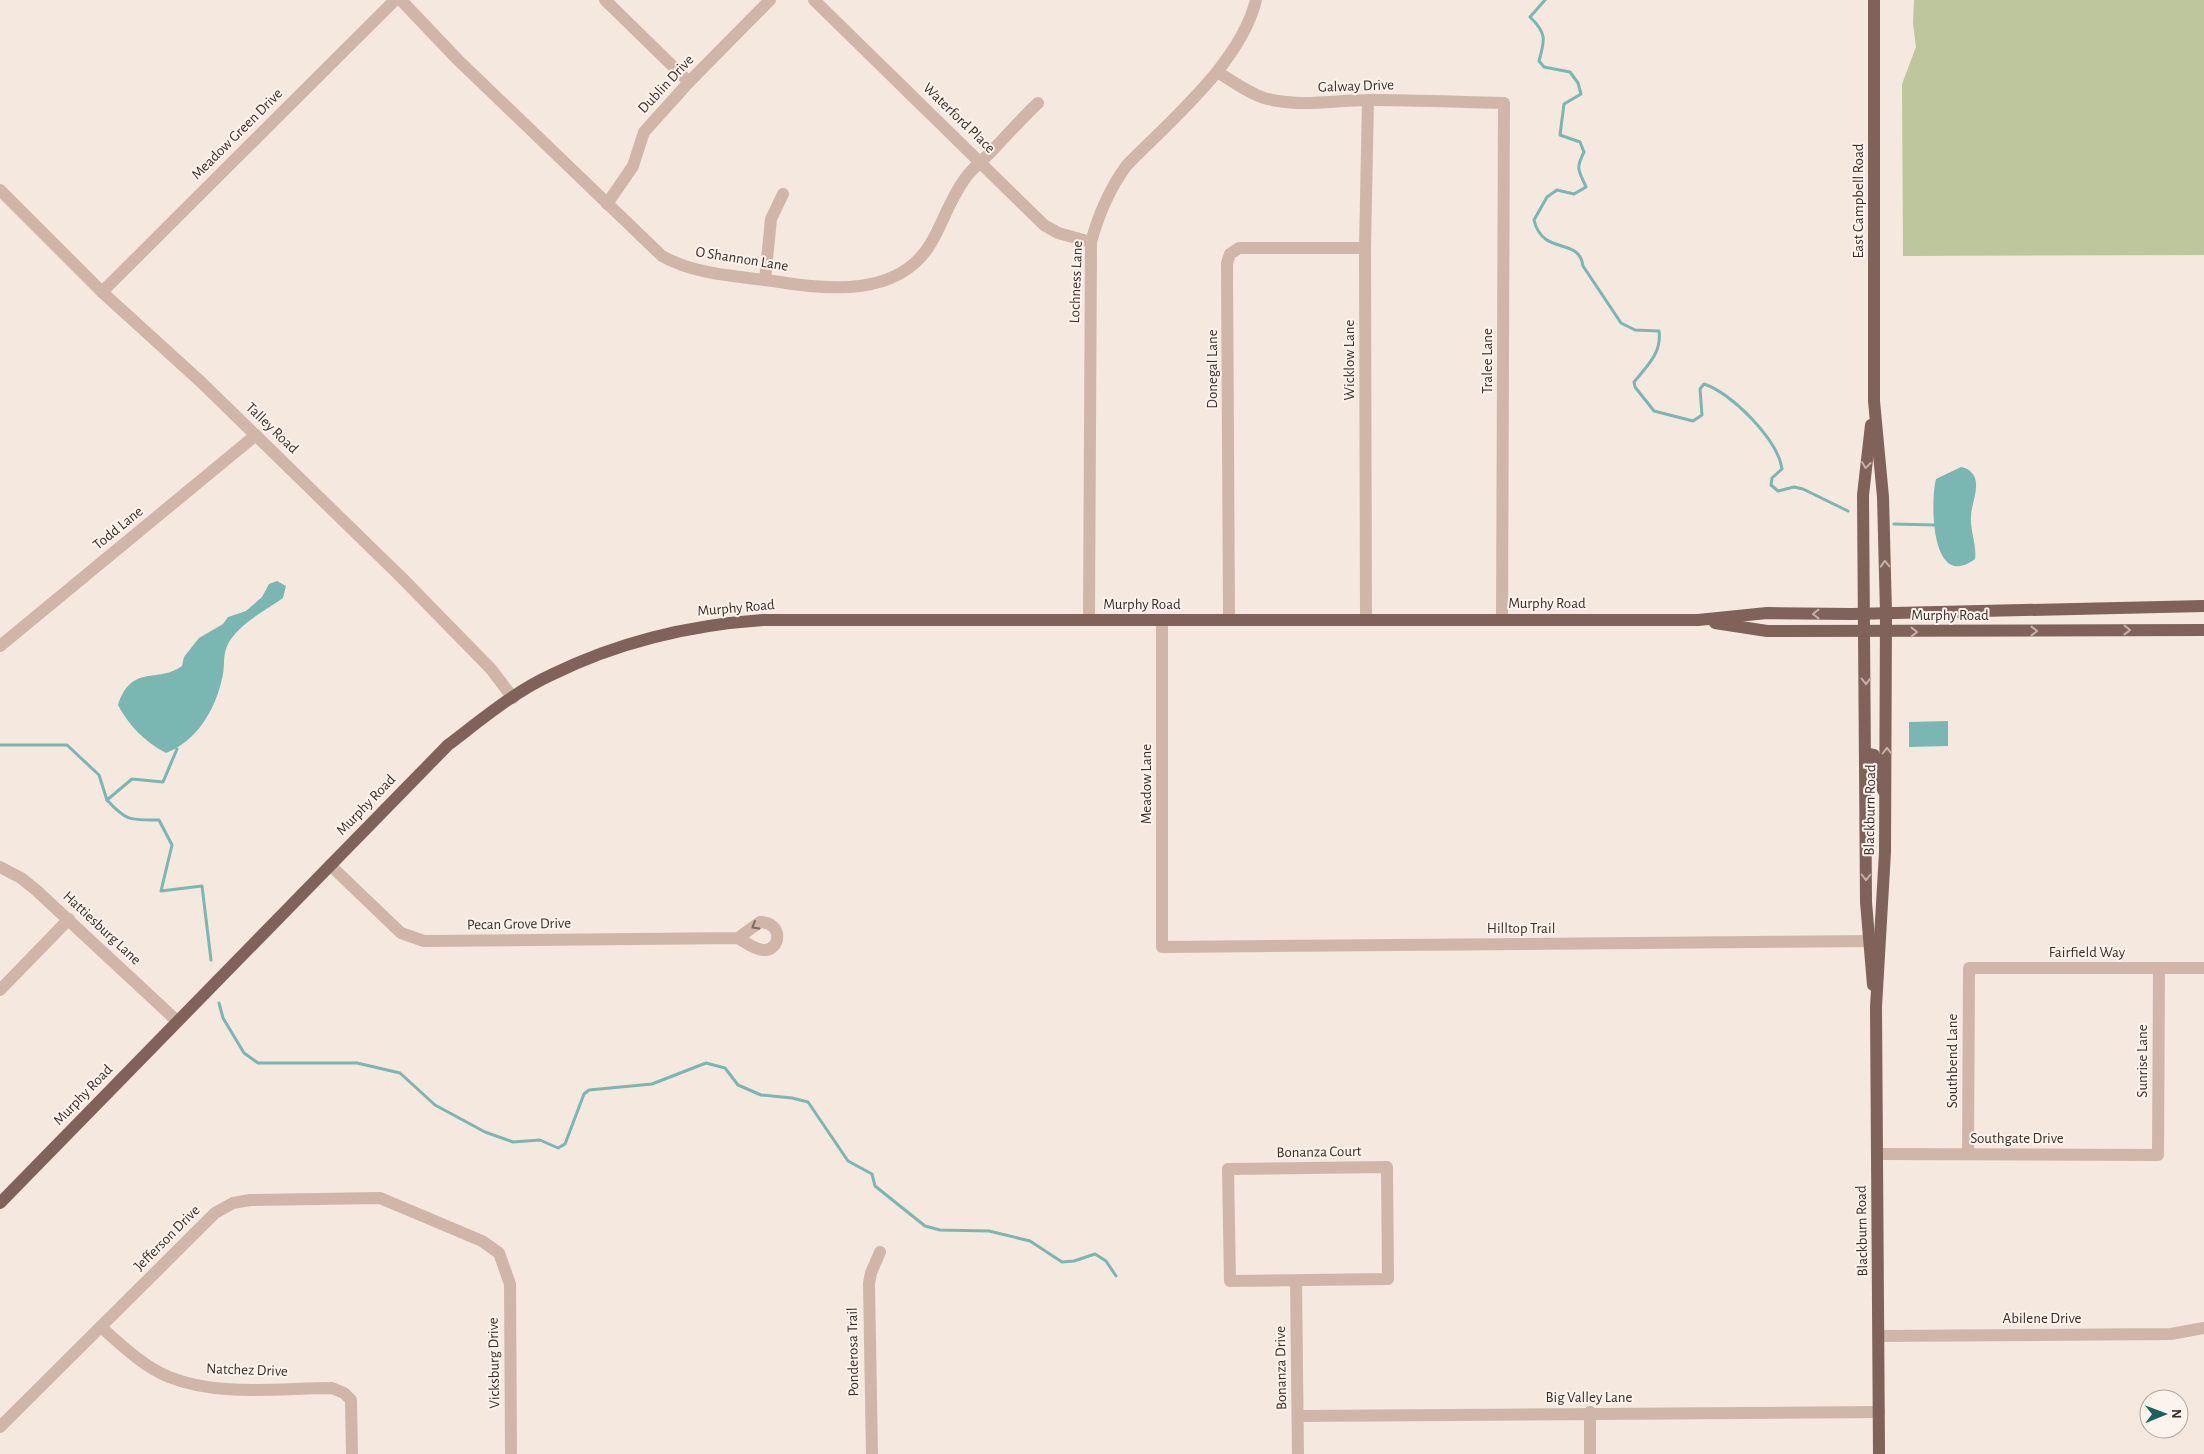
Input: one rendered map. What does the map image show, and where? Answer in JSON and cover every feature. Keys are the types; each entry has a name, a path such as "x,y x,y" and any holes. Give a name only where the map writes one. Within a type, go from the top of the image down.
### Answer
{"main road":[{"name":"East Campbell Road","path":"1874,0 1874,401 1883,497 1886,613"},
{"name":"East Campbell Road","path":"1865,614 1863,495 1874,401"},
{"name":"Murphy Road","path":"0,1203 448,745 513,698 550,675 602,654 658,635 704,626 788,619 1698,620 1767,613 1865,614 2204,606"},
{"path":"2078,609 2078,630"},
{"name":"Blackburn Road","path":"1879,1454 1880,1336 1876,1007 1886,852 1886,613"},
{"name":"Blackburn Road","path":"1865,614 1868,941 1876,1007"},
{"name":"Murphy Road","path":"1698,620 1767,631 2204,630"},
{"path":"1866,753 1872,754 1875,758 1887,807"},
{"path":"1866,852 1886,852"}],"street":[{"name":"Meadow Green Drive","path":"102,292 394,0"},
{"name":"O Shannon Lane","path":"401,0 458,60 662,256 671,261 709,273 834,288 870,286 897,276 931,244 952,200 967,176 1038,103"},
{"path":"605,0 689,82"},
{"name":"Dublin Drive","path":"607,204 633,166 644,132 689,82 770,0"},
{"name":"Waterford Place","path":"814,0 1044,225 1058,233 1091,242"},
{"name":"Lochness Lane","path":"1089,620 1091,242 1097,220 1115,182 1128,165 1217,72 1244,33 1256,0"},
{"name":"Galway Drive","path":"1217,72 1246,91 1278,101 1334,103 1368,100 1504,102"},
{"name":"Wicklow Lane","path":"1366,620 1365,248 1368,100"},
{"name":"Tralee Lane","path":"1502,619 1504,102"},
{"name":"Talley Road","path":"0,190 102,292 256,436 452,628 504,683 513,698"},
{"path":"765,280 771,219 782,194"},
{"name":"Donegal Lane","path":"1228,620 1227,263 1230,254 1239,248 1365,248"},
{"name":"Todd Lane","path":"0,646 256,436"},
{"name":"Meadow Lane","path":"1162,620 1162,947"},
{"name":"Pecan Grove Drive","path":"330,865 401,933 424,941 738,938"},
{"name":"Hattiesburg Lane","path":"0,867 21,878 69,919 177,1021"},
{"path":"0,990 69,919"},
{"name":"Hilltop Trail","path":"1162,947 1881,941"},
{"name":"Fairfield Way","path":"1969,968 2204,968"},
{"name":"Southbend Lane","path":"1968,1154 1969,968"},
{"name":"Sunrise Lane","path":"2158,1155 2159,968"},
{"name":"Southgate Drive","path":"1877,1154 2158,1155"},
{"name":"Bonanza Court","path":"1387,1167 1388,1279 1296,1282 1230,1281 1228,1169 1387,1167"},
{"name":"Jefferson Drive","path":"0,1427 215,1213 233,1203 250,1200 380,1198 482,1241 499,1253 507,1271"},
{"name":"Ponderosa Trail","path":"872,1454 869,1284 880,1252"},
{"name":"Vicksburg Drive","path":"507,1271 510,1284 511,1454"},
{"name":"Bonanza Drive","path":"1296,1282 1298,1454"},
{"name":"Natchez Drive","path":"101,1327 127,1351 168,1377 194,1384 228,1389 332,1388 344,1393 351,1400 352,1454"},
{"name":"Abilene Drive","path":"1880,1336 2171,1334 2204,1328"},
{"path":"1590,1412 1590,1454"},
{"name":"Big Valley Lane","path":"1298,1416 1590,1412 1879,1412"}],"green space":[{"path":"1914,0 2204,0 2204,255 1903,256 1902,84 1916,47 1913,23"}],"water":[{"path":"1961,467 1972,473 1975,478 1976,487 1971,512 1975,559 1960,566 1950,564 1942,555 1934,524 1933,506 1936,479"},
{"path":"277,581 286,586 283,598 249,621 236,633 228,644 219,691 203,723 187,741 166,753 151,744 127,720 118,705 130,684 146,676 163,674 182,666 184,657 199,638 223,624 228,617 246,611 262,597 269,584"},
{"path":"1948,721 1948,746 1909,747 1909,722"}],"waterway":[{"path":"1545,0 1530,17 1542,32 1543,48 1539,61 1544,67 1570,72 1578,83 1581,94 1564,104 1560,135 1580,142 1584,152 1579,170 1586,187 1574,194 1557,190 1547,197 1534,220 1539,231 1545,239 1552,243 1575,251 1621,323 1635,330 1659,331 1656,353 1634,382 1635,387 1654,411 1693,421 1702,415 1700,389 1704,384 1715,389 1740,407 1772,445 1779,457 1782,469 1772,478 1771,485 1778,491 1794,487 1803,489 1848,511"},
{"path":"1894,524 1935,525"},
{"path":"0,745 67,745 99,775 107,800"},
{"path":"177,749 163,782 132,779 107,800 125,816 130,818 159,820 172,845 161,891 202,886 211,960"},
{"path":"219,1003 223,1018 244,1053 258,1063 357,1063 400,1073 435,1105 485,1132 513,1142 540,1140 558,1148 565,1144 584,1094 589,1090 652,1084 706,1063 725,1068 738,1085 761,1095 792,1098 808,1102 848,1161 872,1174 875,1186 925,1226 940,1230 989,1231 1030,1241 1062,1262 1074,1261 1095,1254 1106,1261 1116,1276"}]}
